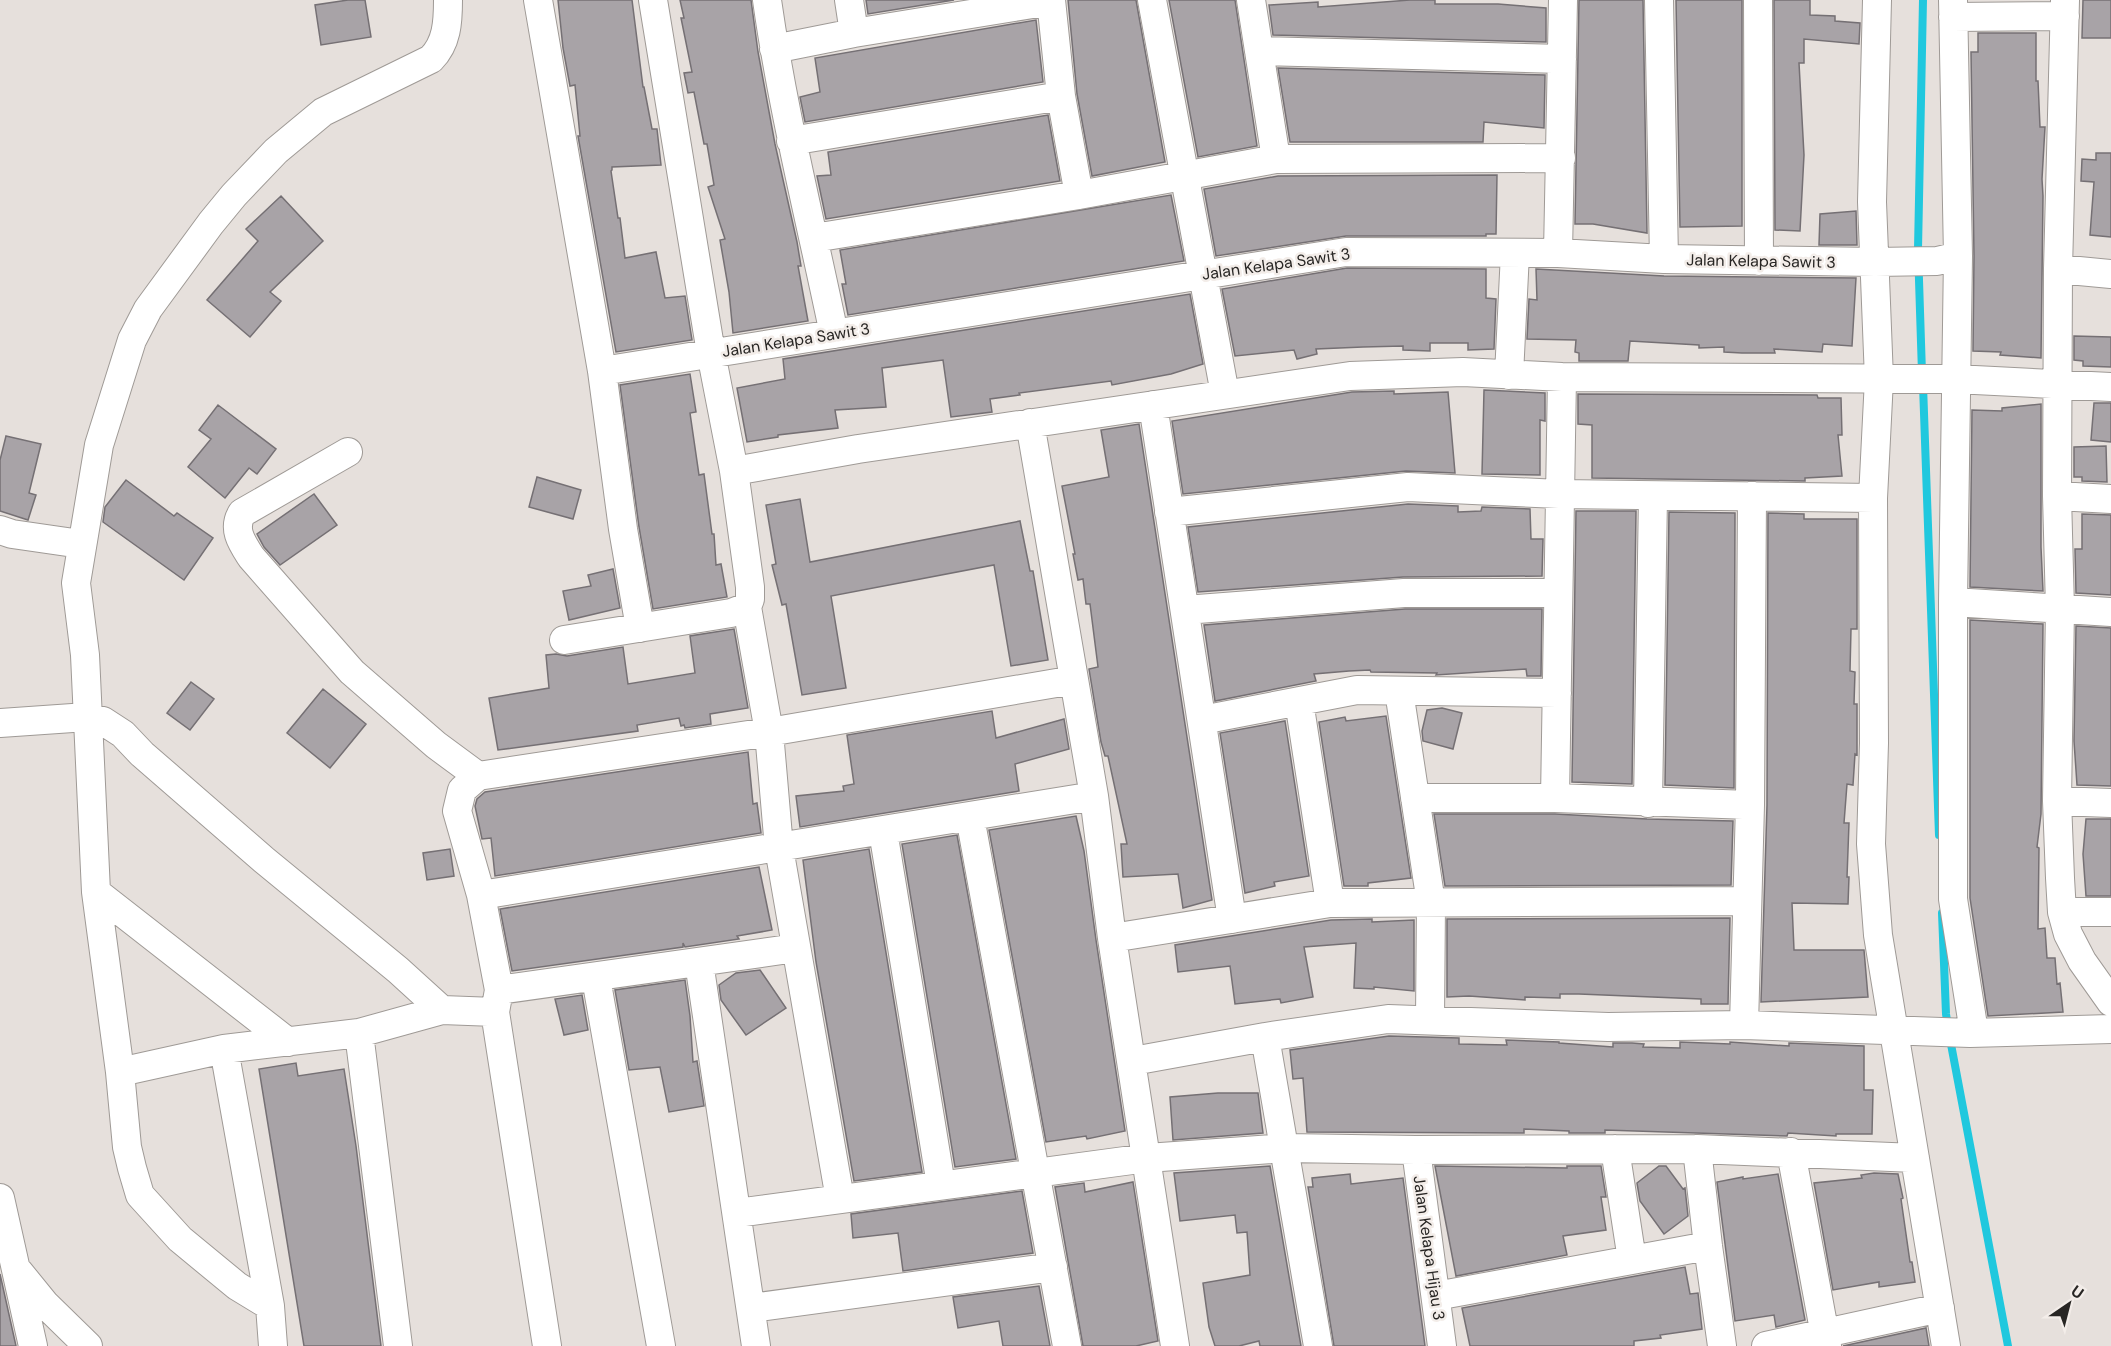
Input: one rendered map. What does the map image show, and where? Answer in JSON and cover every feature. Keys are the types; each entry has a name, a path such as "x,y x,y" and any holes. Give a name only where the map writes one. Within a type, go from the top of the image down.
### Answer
{"street":[{"path":"270,1306 237,1286 211,1266 180,1239 140,1195 127,1147 120,1072 96,892 85,655 76,583 81,544 99,445 132,340 148,309 234,195 300,129 323,112 431,59 439,51 448,21 448,0"},
{"path":"538,0 602,371 623,529 640,628"},
{"path":"653,0 711,353 734,471 750,587 747,607 769,732 779,848 840,1199"},
{"path":"767,0 791,141 834,334"},
{"path":"849,0 854,33"},
{"path":"1152,0 1183,175 1226,394"},
{"path":"1251,0 1276,159"},
{"path":"1558,254 1563,0"},
{"path":"1659,0 1664,259"},
{"path":"1758,0 1759,261"},
{"path":"1877,0 1872,202 1886,262 1889,379 1873,498 1874,743 1871,844 1878,935 1901,1030 1915,1158 1946,1346"},
{"path":"774,49 854,33 952,9 1051,1 1061,96 1079,195"},
{"path":"1972,1033 1953,899 1953,603 1947,380 1947,258 1953,8 2065,8 2058,269 2057,496 2060,608 2057,801 2062,912 2068,934 2082,961 2111,1002"},
{"path":"1259,51 1562,59"},
{"path":"791,141 1061,96"},
{"path":"814,238 1079,195 1276,159 1561,158"},
{"name":"Jalan Kelapa Sawit 3","path":"602,371 1346,252 1515,253 1759,261 1886,262 1947,258"},
{"path":"1509,375 1515,253"},
{"path":"2058,269 2111,274"},
{"path":"734,471 858,448 1350,376 1463,372 1562,377 1947,380 2111,387"},
{"path":"1555,798 1562,377"},
{"path":"1153,405 1232,919"},
{"path":"1030,423 1094,796 1112,938 1133,1061 1175,1346"},
{"path":"348,452 242,513 238,520 240,540 251,557 352,672 427,738 478,776"},
{"path":"1169,512 1408,487 1559,494 1873,498"},
{"path":"1648,803 1653,496"},
{"path":"1744,1025 1750,805 1752,496"},
{"path":"2057,496 2111,500"},
{"path":"0,530 12,534 81,544"},
{"path":"1185,610 1404,593 1558,593"},
{"path":"1953,603 2111,612"},
{"path":"564,640 731,613 747,607"},
{"path":"548,1346 481,895 458,811 462,790 478,776 769,732 1074,680"},
{"path":"1202,720 1357,690 1557,693"},
{"path":"1399,691 1431,903 1430,1019"},
{"path":"1299,701 1330,903"},
{"path":"0,723 87,717 103,721 123,734 142,754 255,853 398,970 442,1010"},
{"path":"481,895 1094,796"},
{"path":"1415,798 1555,798 1750,805"},
{"path":"2057,801 2111,803"},
{"path":"970,817 1067,1346"},
{"path":"883,831 941,1185"},
{"path":"96,892 288,1042"},
{"path":"1112,938 1330,903 1747,901"},
{"path":"2062,912 2111,912"},
{"path":"120,1072 224,1049 359,1033 442,1010 497,1001 596,978 796,948"},
{"path":"699,962 756,1346"},
{"path":"596,978 661,1346"},
{"path":"1133,1061 1266,1037 1388,1019 1608,1027 1744,1025 1972,1033 2111,1029"},
{"path":"359,1033 398,1346"},
{"path":"1266,1037 1318,1346"},
{"path":"224,1049 270,1306 273,1346"},
{"path":"737,1213 1147,1158 1285,1148 1697,1149 1915,1158"},
{"path":"1616,1149 1632,1260"},
{"path":"1697,1149 1722,1346"},
{"name":"Jalan Kelapa Hijau 3","path":"1416,1150 1442,1346"},
{"path":"1791,1152 1826,1340"},
{"path":"0,1198 10,1250 8,1262 33,1346"},
{"path":"1436,1296 1708,1246"},
{"path":"8,1262 45,1304 88,1346"},
{"path":"751,1308 1053,1267"},
{"path":"1766,1346 1826,1340 1940,1308"}],"building":[{"path":"365,0 371,37 321,45 315,5"},
{"path":"558,0 632,0 643,87 652,129 657,129 661,165 612,167 625,258 656,252 665,298 685,296 692,340 616,352 578,136 580,136 575,85 570,86"},
{"path":"680,0 751,0 775,144 797,242 801,266 798,266 808,321 733,333 720,240 725,239 708,187 714,185 707,144 704,144 694,92 688,93 684,73 692,72 681,18 684,18"},
{"path":"866,0 954,0 868,14"},
{"path":"1068,0 1136,0 1165,162 1092,176 1077,94"},
{"path":"1169,0 1235,0 1257,146 1198,157"},
{"path":"1435,0 1435,4 1498,4 1546,8 1546,42 1273,35 1269,5 1318,2 1318,7"},
{"path":"1579,0 1643,0 1647,233 1593,224 1575,224"},
{"path":"1676,0 1742,0 1742,226 1680,227"},
{"path":"1774,0 1810,0 1810,15 1835,16 1835,21 1860,23 1859,44 1804,39 1804,63 1799,63 1804,155 1800,231 1775,230"},
{"path":"2083,0 2111,0 2111,38 2082,38"},
{"path":"1036,20 1043,82 805,122 800,97 820,92 815,58"},
{"path":"1978,33 2036,33 2036,81 2038,81 2040,127 2045,127 2042,179 2041,358 2000,355 2001,352 1973,351 1971,52 1978,52"},
{"path":"1278,68 1545,75 1544,128 1484,122 1483,142 1290,142"},
{"path":"1048,115 1060,181 826,219 817,176 831,175 828,152"},
{"path":"2096,153 2111,153 2111,237 2090,235 2094,182 2081,181 2082,159 2096,160"},
{"path":"1497,175 1496,234 1486,234 1486,236 1346,236 1216,256 1204,189 1278,176"},
{"path":"1171,195 1184,261 848,315 842,284 846,284 840,250"},
{"path":"281,196 323,241 270,292 281,301 250,337 207,300 258,241 246,229"},
{"path":"1856,211 1857,245 1819,245 1820,214"},
{"path":"1347,268 1486,269 1486,298 1496,299 1494,349 1468,350 1468,343 1430,343 1430,351 1403,350 1403,346 1363,347 1316,349 1317,354 1297,359 1294,350 1235,356 1222,289"},
{"path":"1536,269 1664,276 1856,278 1852,346 1823,344 1822,352 1774,349 1775,353 1742,353 1724,352 1724,347 1699,348 1699,345 1630,341 1628,361 1579,361 1579,353 1575,352 1576,340 1527,339 1529,299 1537,300"},
{"path":"1190,294 1203,364 1171,374 1112,385 1111,381 990,399 992,412 951,417 943,360 882,368 886,407 835,410 838,428 778,435 778,437 747,442 737,388 785,379 783,359"},
{"path":"2074,336 2111,337 2111,367 2083,366 2083,361 2074,360"},
{"path":"690,374 696,412 690,413 699,475 704,474 712,534 714,534 716,565 721,564 727,597 653,609 639,527 620,385"},
{"path":"1484,390 1545,393 1545,421 1540,420 1540,475 1482,474"},
{"path":"1394,391 1394,394 1448,392 1455,473 1406,471 1183,494 1172,421 1352,392"},
{"path":"1578,394 1817,395 1818,398 1841,398 1842,435 1838,435 1842,476 1805,478 1805,481 1592,478 1592,425 1578,424"},
{"path":"2094,403 2111,403 2111,442 2091,440"},
{"path":"2041,404 2043,591 1970,587 1972,410 2002,411 2002,408"},
{"path":"218,405 276,449 257,474 249,468 225,498 188,467 211,439 199,430"},
{"path":"1139,424 1212,900 1183,908 1178,874 1123,877 1121,844 1127,844 1108,756 1105,756 1101,742 1089,669 1098,667 1090,604 1086,604 1083,579 1078,580 1062,486 1109,477 1101,430"},
{"path":"6,436 41,444 29,493 36,495 28,520 0,511 0,460"},
{"path":"2106,446 2107,482 2082,481 2082,477 2074,477 2074,447"},
{"path":"537,477 581,490 573,519 529,507"},
{"path":"126,480 174,516 177,513 213,538 184,580 103,522 105,507"},
{"path":"314,494 337,525 280,565 264,547 257,534"},
{"path":"800,499 810,562 1020,521 1030,571 1033,571 1048,660 1011,666 994,565 831,596 846,688 802,695 786,604 782,605 772,565 776,564 766,505"},
{"path":"1408,504 1458,506 1458,512 1481,511 1482,507 1530,509 1531,539 1543,539 1542,576 1403,577 1198,592 1188,527"},
{"path":"1576,511 1636,511 1632,784 1572,782"},
{"path":"1669,512 1735,513 1734,788 1665,785"},
{"path":"1768,513 1804,514 1804,519 1857,519 1857,629 1851,629 1850,671 1855,672 1857,755 1855,754 1853,785 1847,784 1844,823 1849,823 1848,904 1792,903 1794,950 1864,950 1868,997 1761,1002 1767,805"},
{"path":"2082,514 2111,515 2111,595 2076,593 2075,549 2082,549"},
{"path":"613,569 620,608 569,620 563,591 591,586 588,575"},
{"path":"1405,609 1542,609 1541,676 1527,676 1526,669 1436,675 1437,673 1349,671 1314,674 1316,681 1215,701 1204,625"},
{"path":"1970,620 2043,624 2041,814 2037,847 2039,848 2038,929 2045,928 2047,958 2055,958 2057,984 2060,983 2063,1012 1988,1016 1970,898"},
{"path":"2076,626 2111,628 2111,786 2077,785 2074,741"},
{"path":"734,629 748,708 710,714 711,724 685,728 684,725 681,726 679,718 637,725 638,731 498,750 489,698 549,688 546,655 567,656 623,647 628,684 695,673 690,636"},
{"path":"191,682 214,699 190,730 167,713"},
{"path":"323,689 366,724 330,768 287,733"},
{"path":"1442,708 1462,713 1453,749 1423,741 1422,731 1427,710"},
{"path":"992,711 996,738 1064,719 1069,749 1015,764 1019,791 800,827 796,796 844,791 843,786 854,784 847,735"},
{"path":"1386,716 1411,878 1368,883 1368,886 1344,886 1319,722 1345,717 1346,721"},
{"path":"1285,721 1309,876 1274,882 1275,886 1245,893 1220,733"},
{"path":"748,752 753,804 757,803 761,833 495,876 491,838 482,839 475,806 477,799 485,792"},
{"path":"1434,814 1555,814 1733,821 1731,885 1445,886"},
{"path":"1076,816 1084,851 1125,1131 1087,1139 1086,1136 1046,1142 989,830"},
{"path":"2086,819 2111,819 2111,896 2086,896 2083,854"},
{"path":"957,835 1016,1159 955,1167 902,844"},
{"path":"450,849 454,876 427,880 423,853"},
{"path":"869,849 922,1172 854,1181 816,962 803,860"},
{"path":"759,867 772,930 737,936 739,939 685,947 683,943 683,947 512,971 500,909"},
{"path":"1730,918 1728,1004 1701,1004 1701,999 1579,994 1560,994 1560,998 1525,997 1525,1000 1469,996 1447,997 1447,919"},
{"path":"1372,919 1372,922 1414,920 1414,991 1374,987 1374,989 1354,988 1356,943 1304,947 1313,997 1281,1003 1280,999 1235,1004 1230,966 1178,972 1175,945 1331,920"},
{"path":"760,970 786,1008 746,1035 721,1000 719,985 736,973"},
{"path":"685,980 693,1062 697,1061 704,1106 669,1112 660,1067 629,1070 615,990"},
{"path":"582,995 588,1030 564,1035 555,999"},
{"path":"1389,1036 1459,1038 1459,1044 1507,1045 1506,1040 1613,1047 1613,1043 1632,1043 1644,1044 1643,1047 1680,1048 1680,1042 1864,1046 1864,1090 1873,1090 1872,1134 1836,1134 1836,1136 1788,1133 1787,1136 1605,1130 1605,1133 1569,1133 1569,1131 1524,1129 1524,1133 1307,1132 1303,1078 1293,1079 1290,1050"},
{"path":"296,1063 298,1076 344,1069 381,1346 304,1346 259,1069"},
{"path":"1218,1093 1258,1093 1263,1133 1173,1140 1170,1097"},
{"path":"1270,1166 1301,1346 1260,1346 1259,1341 1239,1346 1215,1346 1209,1327 1203,1283 1250,1275 1247,1232 1237,1233 1235,1215 1180,1221 1174,1173"},
{"path":"1435,1166 1567,1168 1567,1166 1601,1166 1606,1197 1601,1197 1606,1230 1563,1236 1567,1255 1456,1276"},
{"path":"1659,1166 1666,1166 1683,1189 1685,1188 1688,1216 1664,1234 1640,1201 1637,1183"},
{"path":"1350,1174 1351,1184 1403,1178 1425,1346 1334,1346 1308,1187 1313,1187 1312,1178"},
{"path":"1778,1174 1805,1320 1776,1327 1774,1315 1735,1321 1717,1182"},
{"path":"1898,1174 1910,1262 1912,1262 1915,1282 1879,1287 1879,1282 1833,1290 1814,1183 1862,1178 1861,1175"},
{"path":"1133,1182 1158,1341 1136,1346 1083,1346 1055,1187 1084,1183 1085,1192"},
{"path":"1022,1191 1033,1253 903,1271 898,1233 853,1238 851,1214"},
{"path":"1685,1267 1690,1294 1698,1293 1702,1329 1634,1341 1634,1346 1470,1346 1462,1308"},
{"path":"0,1274 16,1346 0,1346"},
{"path":"1039,1286 1050,1346 1003,1346 999,1321 958,1328 953,1297"},
{"path":"1926,1328 1929,1346 1843,1346"}],"waterway":[{"path":"1922,373 1918,249 1923,0"},
{"path":"1923,385 1939,835"},
{"path":"1942,913 1948,1027"},
{"path":"1950,1039 2008,1346"}]}
